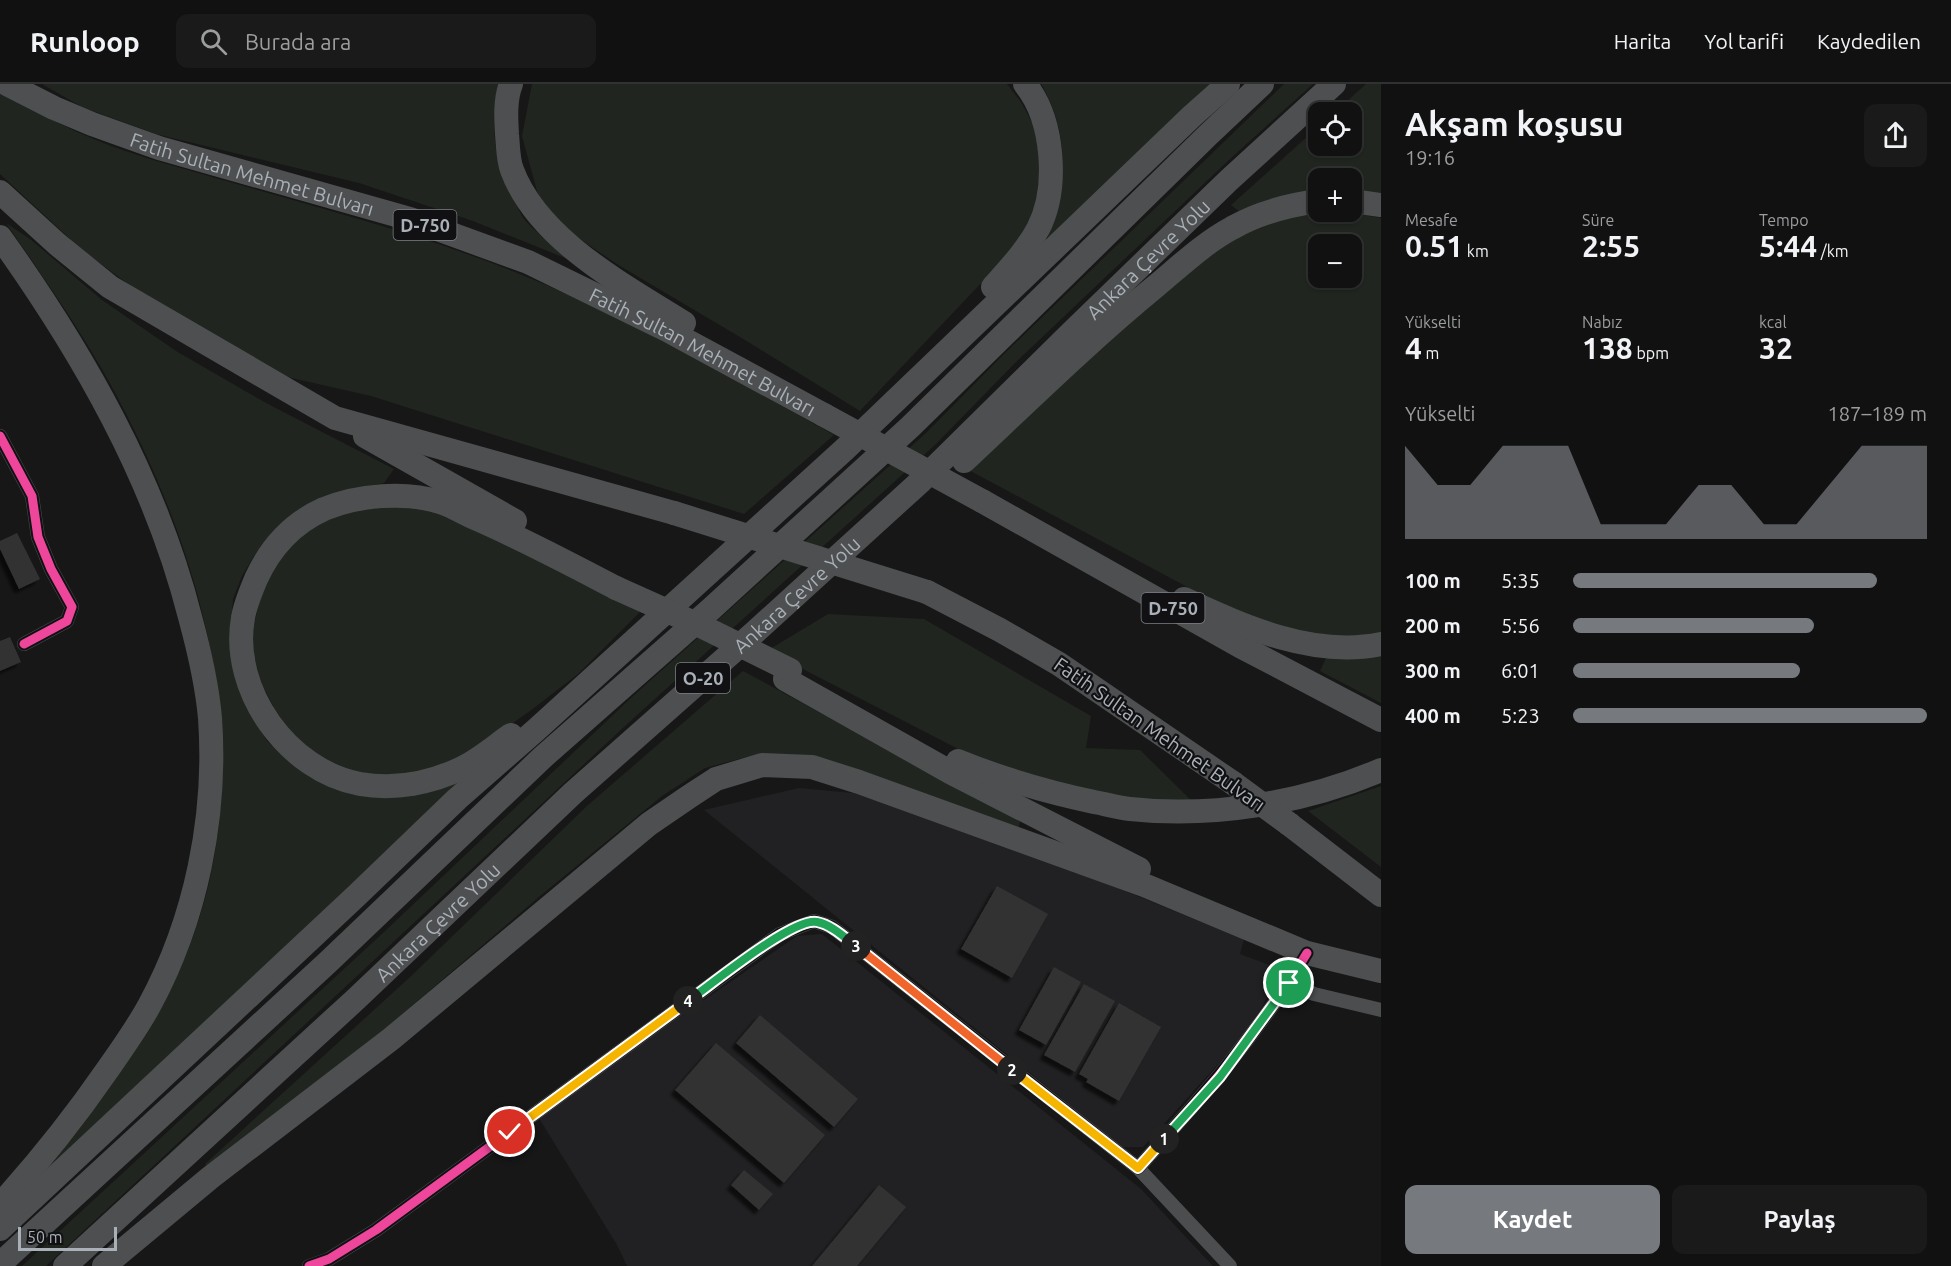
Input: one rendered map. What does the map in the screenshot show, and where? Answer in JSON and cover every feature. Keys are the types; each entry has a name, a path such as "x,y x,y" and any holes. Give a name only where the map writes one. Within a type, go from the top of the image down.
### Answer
{"highway":[{"name":"Fatih Sultan Mehmet Bulvarı","path":"7,84 54,108 159,148 410,219 528,262 667,330 824,415"},
{"path":"511,84 506,117 511,168 523,194 558,234 585,258 824,415"},
{"path":"845,449 892,394 1012,266 1038,228 1048,195 1052,168 1043,120 1025,84"},
{"path":"0,1229 269,979 458,799 845,449 1175,132 1228,84"},
{"name":"O-20","path":"0,1264 327,963 543,757 711,609 910,427 1262,84"},
{"name":"Ankara Çevre Yolu","path":"65,1266 356,999 573,793 921,481 1229,180 1334,84"},
{"path":"0,192 57,244 110,287 619,583 787,674 950,772 1132,866 1381,970"},
{"path":"1362,202 1381,205"},
{"path":"819,572 938,486 1068,362 1207,243 1253,217 1308,203"},
{"path":"0,237 90,376 139,471 179,574 205,681 210,720 210,759 204,846 184,925 170,962 149,1006 85,1102 56,1140 0,1205"},
{"name":"D-750","path":"824,415 1240,646 1373,716"},
{"name":"Fatih Sultan Mehmet Bulvarı","path":"335,418 674,513 927,592 1059,664 1233,783 1381,895"},
{"path":"619,583 441,502 386,495 338,504 292,528 262,568 243,618 242,646 246,673 266,718 278,734 309,762 334,776 359,784 408,785 433,779 463,768 531,719 584,678 645,620 732,552"},
{"path":"982,501 1117,564 1186,600 1268,634 1317,646 1344,648 1381,644"},
{"path":"787,674 955,759 999,777 1066,796 1128,809 1174,812 1277,801 1323,791 1381,770"},
{"path":"104,1266 212,1177 391,1039 649,824 716,779 762,765 812,767 859,782 1143,885 1307,953 1381,970"}],"street":[{"path":"0,436 32,496 38,537 51,569 72,607 67,621 24,644"},
{"path":"309,1266 329,1259 376,1230 780,934 814,921 832,927 1138,1168 1230,1266"},
{"path":"1138,1168 1220,1077 1289,983 1307,953"},
{"path":"1289,983 1314,994 1381,1010"}],"shaded area":[{"path":"42,84 500,84 494,131 498,161 503,176 524,218 570,260 473,221 359,183 156,134 82,107"},
{"path":"532,84 1007,84 1021,102 1035,128 1042,155 1033,222 1016,250 985,279 860,411 620,266 562,227 540,202 522,136"},
{"path":"1041,84 1217,84 1050,238 1045,234 1061,184 1063,159 1060,132"},
{"path":"1284,84 1313,84 1230,159 1015,363 936,444 624,727 46,1266 22,1266 384,932 632,697 926,433 1005,353"},
{"path":"1366,84 1381,84 1381,196 1362,193 1362,168 1308,168 1308,195 1240,212 1231,205 1308,136 1308,156 1362,156 1362,102 1346,102"},
{"path":"0,91 66,127 121,149 406,233 515,272 654,337 834,435 744,514 371,396 274,374 143,295 81,249 0,174"},
{"path":"1308,214 1308,222 1362,222 1362,215 1381,218 1381,632 1370,635 1370,639 1280,631 1204,596 965,468 1206,255 1264,222"},
{"path":"6,223 30,239 102,300 176,351 266,403 394,469 384,483 351,489 267,539 254,556 242,576 233,599 231,626 246,703 267,741 281,754 326,782 467,777 45,1176 39,1169 160,1009 195,932 215,854 222,774 217,694 203,615 179,536 149,460 112,387 75,324"},
{"path":"396,502 445,513 580,578 640,612 578,674 456,763 386,779 334,766 309,749 289,729 274,708 262,684 254,657 253,632 258,605 267,579 295,538 334,516"},
{"path":"828,614 924,619 1091,716 1086,748 1140,750 1193,802 1153,802 1048,784 970,755 793,664 770,649"},
{"path":"1381,651 1381,703 1320,671 1327,656"},
{"path":"743,671 1020,821 1018,831 761,753 705,768 662,796 540,896 386,1028 210,1169 205,1164 409,978 588,805"},
{"path":"1381,786 1381,867 1308,811"},
{"path":"799,788 853,793 986,835 1244,939 1240,954 1283,970 1248,1031 1143,1147 1122,1147 704,810"},
{"path":"822,934 1141,1189 1213,1266 627,1266 617,1245 537,1115 797,936"}],"building":[{"path":"17,533 40,579 19,589 0,549 0,541"},
{"path":"10,637 21,662 0,671 0,641"},
{"path":"997,886 1048,914 1012,978 961,949"},
{"path":"1054,967 1081,982 1046,1045 1019,1030"},
{"path":"1084,984 1115,1001 1075,1072 1044,1055"},
{"path":"1119,1003 1161,1027 1119,1101 1086,1082 1088,1079 1079,1074"},
{"path":"760,1015 858,1099 834,1127 736,1043"},
{"path":"716,1043 825,1135 784,1183 675,1090"},
{"path":"744,1170 773,1194 759,1210 731,1185"},
{"path":"879,1185 906,1207 857,1266 812,1266"}],"cycle path":[{"path":"0,436 32,496 38,537 51,569 72,607 67,621 24,644"},
{"path":"309,1266 329,1259 376,1230 780,934 814,921 832,927 1138,1168 1249,1038 1307,953"}],"route":[{"path":"510,1132 780,934 814,921 832,927 1138,1168 1220,1077 1289,983"}]}
